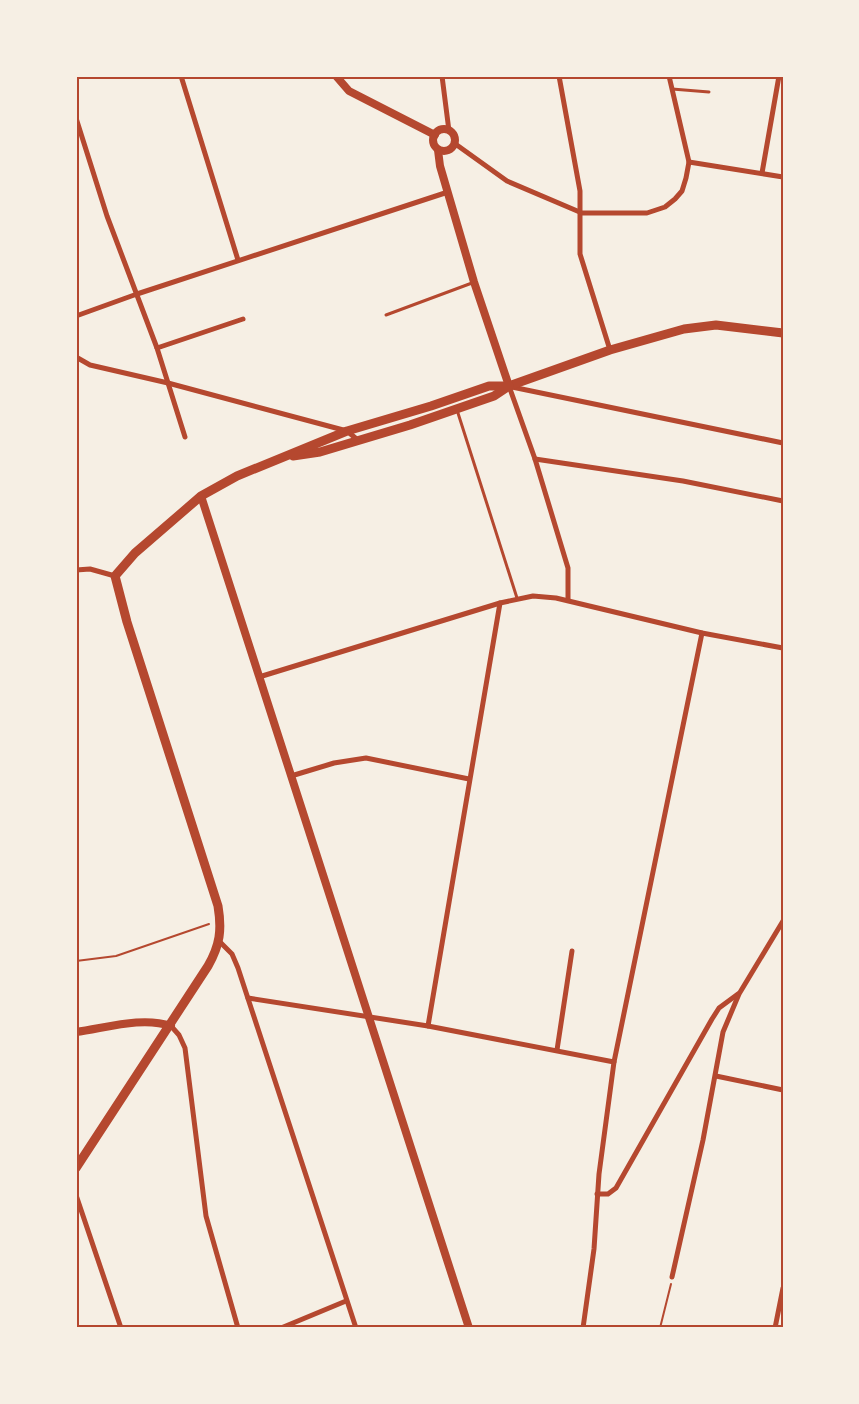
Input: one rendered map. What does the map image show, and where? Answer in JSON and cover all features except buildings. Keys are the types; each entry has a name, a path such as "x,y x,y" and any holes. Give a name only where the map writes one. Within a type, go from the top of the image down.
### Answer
{"main road":[{"path":"282,458 320,452 360,442 494,396 509,386 610,350 684,329 716,325 783,333"},
{"path":"76,1168 171,1026 208,966 220,942 218,906 126,622 115,576 134,553 201,496 237,476 315,442 347,431 431,406 489,386 509,386"}],"street":[{"path":"181,76 238,260"},
{"path":"336,76 349,91 434,135"},
{"path":"438,150 449,150 454,143 453,135 450,131 442,76"},
{"path":"559,76 580,191 582,213 580,254 610,350"},
{"path":"454,143 507,181 582,213 647,213 665,207 682,191 689,162 670,76"},
{"path":"762,173 779,76"},
{"path":"76,118 107,216 157,348 184,437"},
{"path":"434,135 444,130 450,131"},
{"path":"434,135 433,140 438,150 474,282 534,459 568,568 568,600"},
{"path":"689,162 783,177"},
{"path":"76,316 238,260 448,192"},
{"path":"157,348 243,319"},
{"path":"76,357 90,365 168,383 347,431 360,442"},
{"path":"509,386 783,443"},
{"path":"534,459 683,481 783,501"},
{"path":"201,496 370,1017 468,1328"},
{"path":"76,570 90,569 115,576"},
{"path":"259,677 500,603 533,596 568,600 702,633 783,648"},
{"path":"428,1026 500,603"},
{"path":"582,1328 594,1250 597,1194 614,1062 702,633"},
{"path":"291,776 334,763 366,758 469,779"},
{"path":"672,1277 716,1076 723,1032 739,994 783,921"},
{"path":"220,942 232,954 238,968 356,1328"},
{"path":"557,1050 572,951"},
{"path":"597,1194 608,1194 616,1188 712,1019 719,1008 739,994"},
{"path":"248,998 428,1026 614,1062"},
{"path":"76,1032 141,1022 159,1022 171,1026 179,1035 185,1048 206,1216 238,1328"},
{"path":"716,1076 783,1090"},
{"path":"76,1195 121,1328"},
{"path":"775,1328 783,1288"},
{"path":"281,1328 346,1302"}],"lane":[{"path":"672,89 709,92"},
{"path":"386,315 474,282"},
{"path":"457,409 517,598"}],"path":[{"path":"76,961 116,956 220,920"},
{"path":"660,1328 672,1277"}]}
